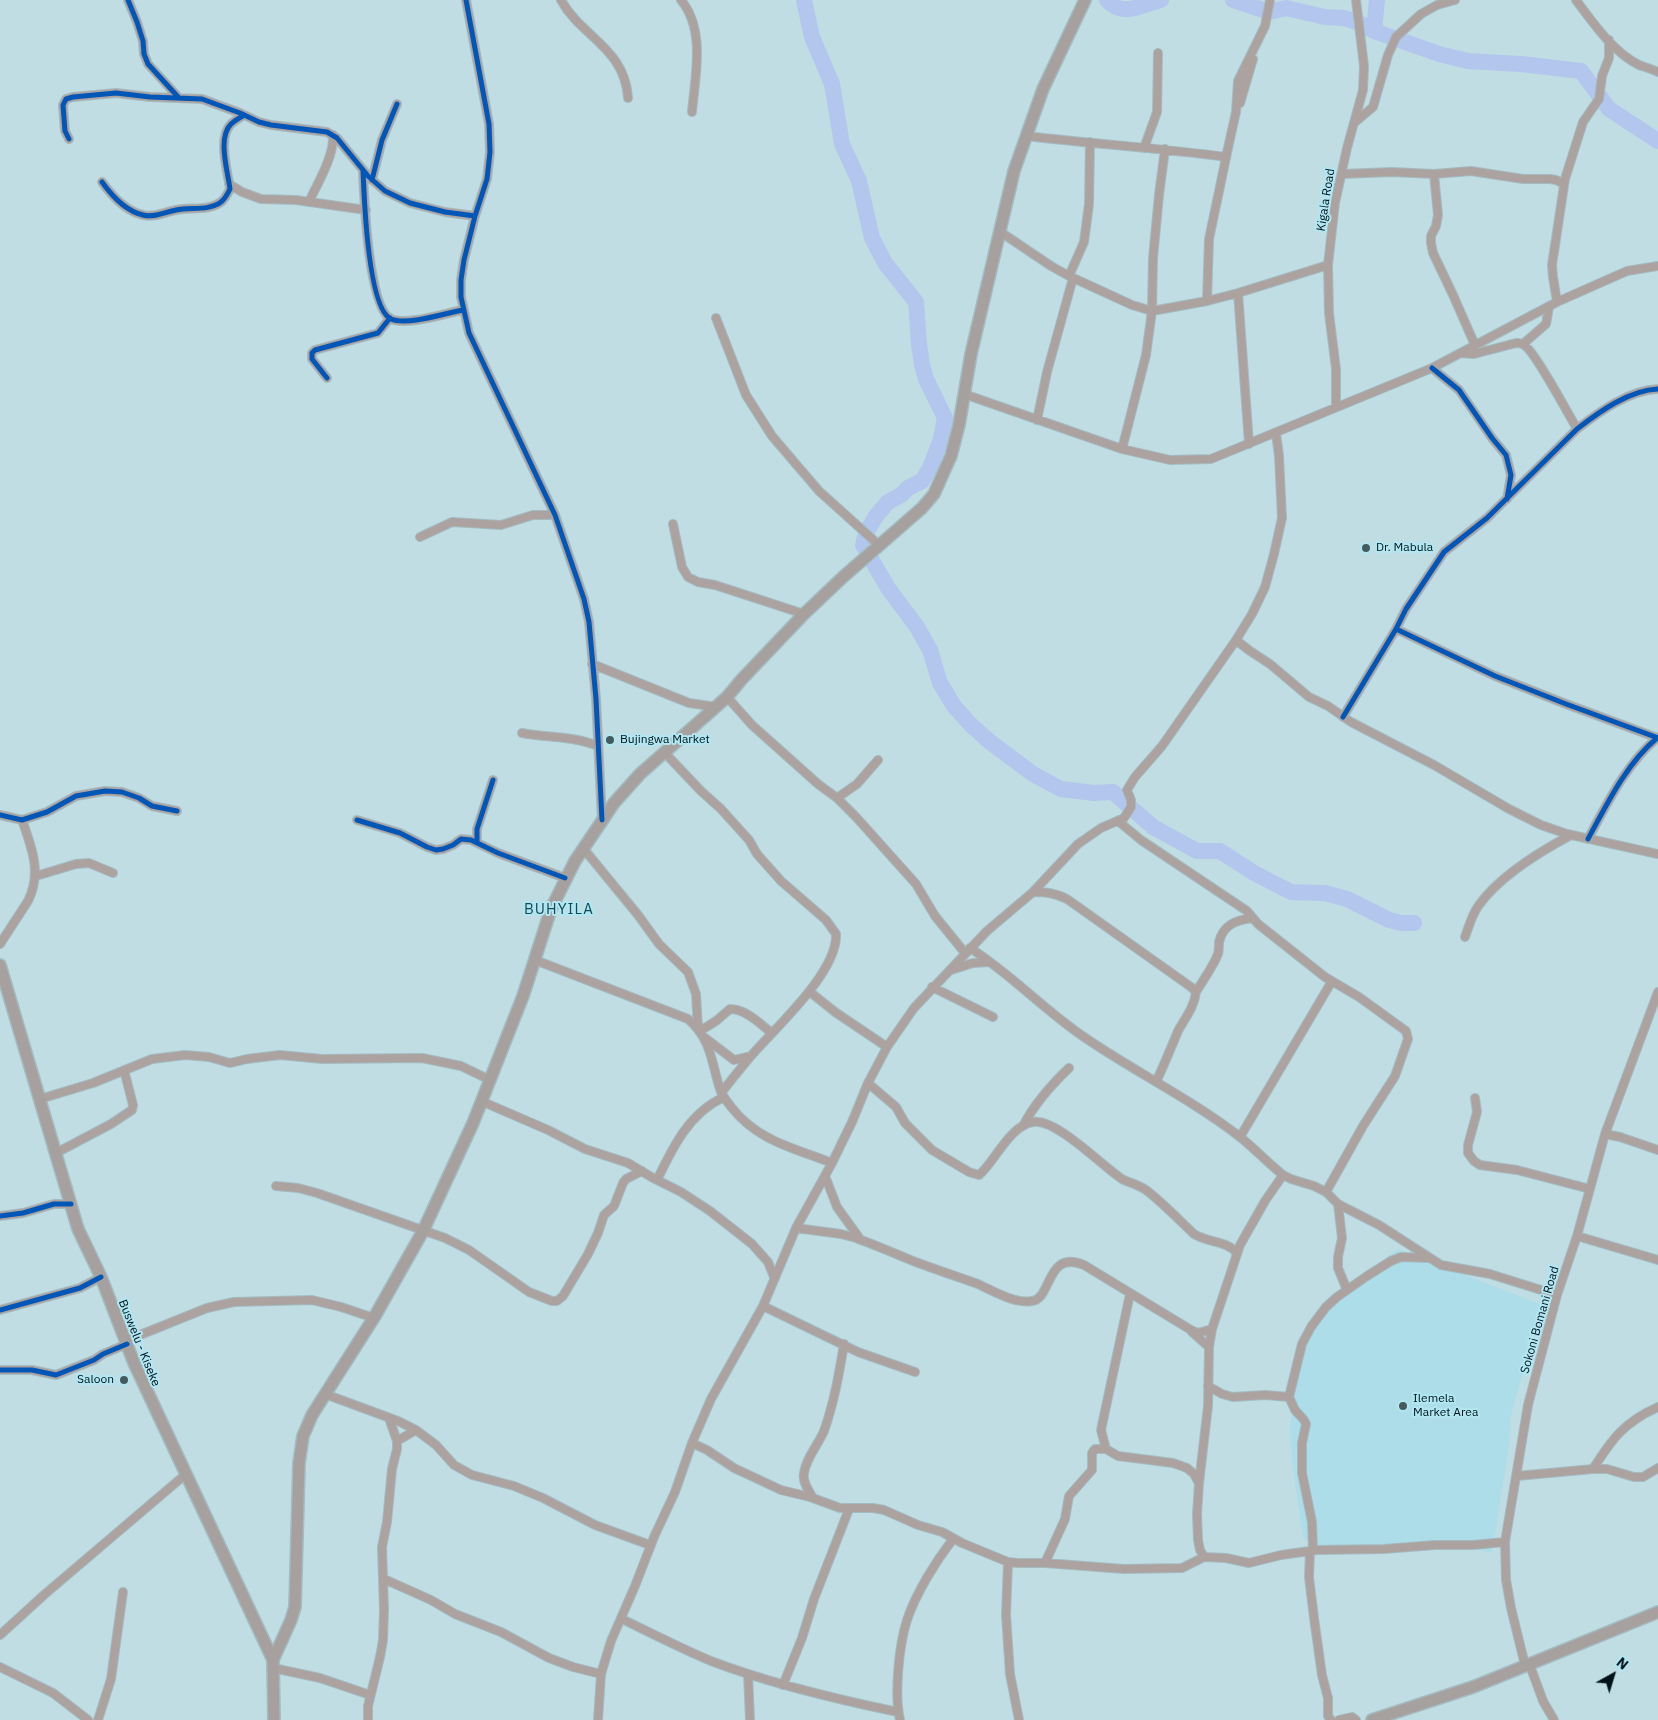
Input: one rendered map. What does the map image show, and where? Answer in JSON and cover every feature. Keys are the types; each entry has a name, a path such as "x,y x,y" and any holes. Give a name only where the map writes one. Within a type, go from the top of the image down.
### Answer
{"street":[{"path":"128,0 138,22 144,54 148,64 179,98"},
{"path":"466,0 489,124 490,152 488,179 475,216 461,280 463,310 469,333 555,515 584,599 589,622 602,820"},
{"path":"561,0 571,15 599,42 614,60 624,75 628,98"},
{"path":"681,0 691,16 696,34 696,71 692,112"},
{"path":"370,1695 273,1664 292,1620 295,1607 299,1463 302,1436 312,1415 374,1318 423,1231 473,1123 512,1025 536,960 551,908 565,878 583,848 627,787 664,752 717,707 804,614 922,508 934,494 951,456 959,425 971,354 1014,171 1043,89 1085,0"},
{"path":"1207,301 1210,239 1226,157 1252,62 1265,26 1270,0"},
{"name":"Kigala Road","path":"1336,407 1336,369 1329,313 1328,266 1336,204 1363,90 1364,66 1356,0"},
{"path":"1354,123 1372,107 1388,55 1396,37 1421,14 1437,5 1455,0"},
{"path":"1576,0 1619,50 1638,64 1658,72"},
{"path":"1557,302 1552,265 1564,184 1580,128 1586,116 1599,99 1602,76 1609,58 1610,40"},
{"path":"1144,148 1157,112 1158,53"},
{"path":"69,139 65,131 63,105 66,100 73,97 110,93 202,99 259,122 320,130 333,135 372,180 385,191 410,203 445,212 475,216"},
{"path":"372,180 382,140 397,104"},
{"path":"102,182 110,194 122,205 134,212 149,216 178,210 204,208 221,202 230,189 224,151 225,135 231,123 244,115"},
{"path":"309,202 331,152 333,135"},
{"path":"1027,136 1165,149 1226,157"},
{"path":"1037,420 1071,277 1084,242 1089,204 1090,142"},
{"path":"1122,449 1146,355 1152,311 1153,258 1165,149"},
{"path":"363,170 372,276 385,314 397,320 423,319 463,310"},
{"path":"1342,174 1392,172 1434,174 1481,171 1497,176 1523,180 1550,179 1564,184"},
{"path":"1434,174 1438,215 1436,226 1431,236 1432,248 1475,346"},
{"path":"229,184 242,192 261,199 309,202 366,210"},
{"path":"999,231 1071,277 1132,305 1152,311 1207,301 1328,266"},
{"path":"964,394 1122,449 1170,460 1211,459 1432,368 1557,302 1627,271 1658,266"},
{"path":"1238,293 1249,444"},
{"path":"1523,344 1546,324 1550,306"},
{"path":"327,378 312,359 315,350 378,333 390,318"},
{"path":"716,318 746,394 772,436 819,490 879,545"},
{"path":"1459,354 1474,354 1516,343 1523,344 1529,349 1577,429"},
{"path":"1432,368 1459,390 1506,455 1511,475 1507,498"},
{"path":"1343,717 1406,609 1444,552 1482,522 1577,429 1602,411 1625,398 1644,390 1658,389"},
{"path":"598,1720 602,1674 611,1641 622,1619 650,1545 675,1492 692,1442 711,1399 763,1306 796,1228 832,1163 868,1083 887,1047 914,1008 932,987 987,931 1033,892 1078,844 1101,828 1124,818 1131,807 1126,790 1162,746 1252,614 1265,586 1282,518 1276,433"},
{"path":"420,537 452,522 501,525 533,514 555,515"},
{"path":"673,524 682,567 688,577 804,614"},
{"path":"1396,628 1495,676 1658,738"},
{"path":"1236,640 1270,664 1309,697 1434,765 1509,810 1541,825 1571,835 1658,854"},
{"path":"592,664 689,702 717,707"},
{"path":"727,697 752,725 856,816 922,892 934,916 968,951 990,962 1083,1036 1240,1137 1283,1175 1326,1192 1338,1204 1378,1225 1429,1258 1449,1267 1490,1274 1557,1295"},
{"path":"1643,732 1645,748"},
{"path":"522,733 578,739 598,746"},
{"path":"1588,839 1609,799 1645,748 1658,738"},
{"path":"657,1180 675,1145 691,1120 723,1094 751,1056 810,992 834,947 836,934 832,926 781,881 722,809 701,791 664,752"},
{"path":"836,798 857,784 878,760"},
{"path":"477,842 477,829 492,780"},
{"path":"0,815 22,820 47,812 76,796 105,791 122,792 139,798 152,806 177,811"},
{"path":"0,944 28,901 36,876 31,846 22,820"},
{"path":"357,820 400,833 426,847 436,850 453,845 461,839 477,842 498,853 565,878"},
{"path":"1118,821 1141,840 1237,905 1258,924 1332,981 1385,1014 1406,1031 1408,1039 1395,1076 1363,1126 1326,1192"},
{"path":"1465,937 1478,905 1498,884 1571,835"},
{"path":"583,848 638,915 659,944 688,972 696,994 701,1032 723,1094 749,1126 760,1134 832,1163"},
{"path":"36,876 76,864 89,863 113,873"},
{"path":"1033,892 1057,894 1067,899 1196,992"},
{"path":"1156,1082 1179,1029 1190,1012 1196,992 1218,953 1223,931 1230,924 1241,919 1252,918"},
{"path":"536,960 688,1019 716,1048 734,1060 751,1056"},
{"path":"947,972 973,963 990,962"},
{"name":"Buswelu - Kiseke","path":"0,965 78,1229 101,1277 126,1343 273,1664 274,1720"},
{"path":"1240,1137 1332,981"},
{"path":"932,987 994,1017"},
{"path":"810,992 835,1012 887,1047"},
{"name":"Sokoni Bomani Road","path":"1554,1720 1543,1701 1527,1664 1510,1608 1506,1580 1505,1542 1528,1405 1557,1295 1577,1236 1605,1134 1658,992"},
{"path":"701,1032 730,1009 735,1009 751,1017 772,1033"},
{"path":"40,1099 93,1083 152,1059 184,1054 210,1057 230,1064 247,1059 280,1055 322,1059 422,1058 461,1066 490,1080"},
{"path":"1023,1126 1031,1109 1042,1094 1069,1068"},
{"path":"56,1153 111,1124 132,1110 133,1105 124,1070"},
{"path":"868,1083 896,1107 905,1123 924,1143 947,1159 976,1175 982,1172 1002,1145 1023,1126 1032,1122 1041,1122 1071,1138 1124,1180 1144,1189 1194,1234 1201,1238 1227,1245 1238,1253"},
{"path":"1475,1098 1477,1112 1468,1145 1468,1153 1474,1162 1480,1165 1517,1170 1590,1189"},
{"path":"481,1101 548,1130 584,1149 616,1158 696,1201 752,1244 768,1262 774,1277"},
{"path":"1605,1134 1658,1150"},
{"path":"276,1186 298,1188 317,1193 445,1238 469,1250 529,1292 552,1302 557,1301 563,1296 588,1254 604,1215 614,1206 623,1183 626,1179 642,1171"},
{"path":"1204,1557 1198,1540 1199,1483 1208,1406 1209,1347 1212,1329 1242,1242 1265,1201 1283,1175"},
{"path":"825,1176 837,1207 860,1239"},
{"path":"0,1216 23,1213 54,1204 71,1204"},
{"path":"1338,1204 1342,1238 1338,1268 1347,1290"},
{"path":"796,1228 841,1234 860,1239 1014,1299 1027,1301 1038,1300 1056,1269 1064,1264 1075,1261 1190,1330 1198,1333 1212,1329"},
{"path":"1577,1236 1658,1260"},
{"path":"1331,1720 1328,1716 1328,1698 1322,1675 1309,1577 1312,1551 1312,1522 1302,1473 1302,1444 1306,1424 1295,1410 1289,1397 1302,1344 1311,1327 1326,1307 1391,1260 1401,1256 1429,1258"},
{"path":"0,1310 80,1288 101,1277"},
{"path":"1106,1449 1101,1430 1130,1294"},
{"path":"0,1370 32,1370 56,1375 94,1360 126,1343 207,1308 234,1302 312,1300 374,1318"},
{"path":"763,1306 858,1352 915,1372"},
{"path":"1190,1330 1209,1347"},
{"path":"813,1498 806,1487 803,1476 805,1467 820,1440 832,1405 844,1344"},
{"path":"1208,1386 1222,1394 1233,1397 1265,1395 1289,1397"},
{"path":"325,1394 416,1430 436,1445 454,1465 472,1475 514,1486 595,1524 650,1545"},
{"path":"1593,1468 1617,1433 1632,1421 1658,1407"},
{"path":"368,1720 370,1695 380,1657 384,1618 382,1547 397,1441 389,1418"},
{"path":"397,1441 416,1430"},
{"path":"692,1442 734,1468 792,1494 813,1498 840,1508 884,1510 918,1525 942,1532 953,1539 1008,1562 1124,1569 1182,1568 1204,1557 1226,1558 1249,1563 1281,1555 1312,1551 1505,1542"},
{"path":"1045,1563 1065,1519 1069,1496 1092,1470 1092,1453 1095,1449 1106,1449 1118,1456 1173,1463 1187,1468 1194,1474 1199,1483"},
{"path":"1517,1476 1593,1468 1607,1469 1634,1477 1642,1477 1658,1468"},
{"path":"0,1635 45,1594 186,1474"},
{"path":"784,1685 802,1638 814,1599 849,1509"},
{"path":"622,1619 684,1649 748,1674 899,1716 898,1671 907,1621 916,1599 940,1556 953,1539"},
{"path":"1008,1562 1006,1615 1010,1674 1020,1720"},
{"path":"384,1579 431,1600 455,1614 501,1632 549,1658 573,1667 602,1674"},
{"path":"98,1720 111,1679 123,1592"},
{"path":"1372,1720 1473,1686 1658,1612"},
{"path":"0,1667 53,1694 77,1717 88,1720"},
{"path":"748,1674 750,1720"},
{"path":"1339,1720 1352,1717 1356,1720"}],"shaded area":[{"name":"Ilemela Market Area","path":"1398,1249 1540,1304 1511,1415 1509,1445 1492,1553 1459,1545 1440,1544 1400,1552 1320,1546 1303,1538 1292,1461 1290,1426 1298,1372 1312,1323 1328,1299"}],"waterway":[{"path":"804,0 812,37 832,84 842,144 859,181 872,238 885,263 916,302 922,365 926,379 945,418 941,439 930,468 922,481 888,502 876,516 866,533 863,545 888,588 917,627 930,650 940,683 954,706 990,742 1033,774 1061,789 1094,793 1113,792 1153,827 1197,851 1220,851 1254,873 1291,892 1325,893 1347,899 1389,920 1401,923 1414,923"},
{"path":"1107,0 1113,5 1125,9 1132,9 1161,0"},
{"path":"1233,0 1269,12 1286,8 1325,17 1344,18 1374,31 1377,0"},
{"path":"1374,31 1439,54 1468,61 1521,64 1581,71 1609,109 1658,141"}],"cycle path":[{"path":"128,0 143,41 144,54 148,64 179,98"},
{"path":"466,0 489,124 490,152 487,179 464,260 461,297 469,333 555,515 584,599 589,622 596,699 602,820"},
{"path":"69,139 65,131 63,105 66,99 116,93 150,97 202,99 259,122 327,132 337,138 368,176 385,191 410,203 445,212 475,216"},
{"path":"372,180 382,140 397,104"},
{"path":"102,182 115,198 130,210 147,216 216,205 224,199 230,189 224,146 227,130 231,124 244,115"},
{"path":"363,170 372,274 383,311 391,319 407,321 463,310"},
{"path":"327,378 312,359 312,353 315,350 378,333 390,318"},
{"path":"1432,368 1459,390 1506,455 1511,475 1507,499"},
{"path":"1343,717 1406,609 1444,552 1487,518 1586,422 1625,398 1636,393 1658,389"},
{"path":"1396,629 1495,676 1658,738"},
{"path":"1588,839 1627,772 1646,748 1657,738"},
{"path":"477,842 477,829 493,780"},
{"path":"0,815 22,820 47,812 76,796 105,791 122,792 139,798 152,806 177,811"},
{"path":"357,820 400,833 436,850 453,845 461,839 471,840 498,853 565,878"},
{"path":"0,1216 23,1213 54,1204 71,1204"},
{"path":"0,1310 80,1288 101,1277"},
{"path":"0,1370 32,1370 56,1375 127,1344"}],"place":[{"name":"Dr. Mabula","path":"1366,548"},
{"name":"Bujingwa Market","path":"610,740"},
{"name":"Saloon","path":"124,1380"},
{"name":"Ilemela Market Area","path":"1403,1406"}],"district":[{"name":"BUHYILA","path":"559,910"}]}
